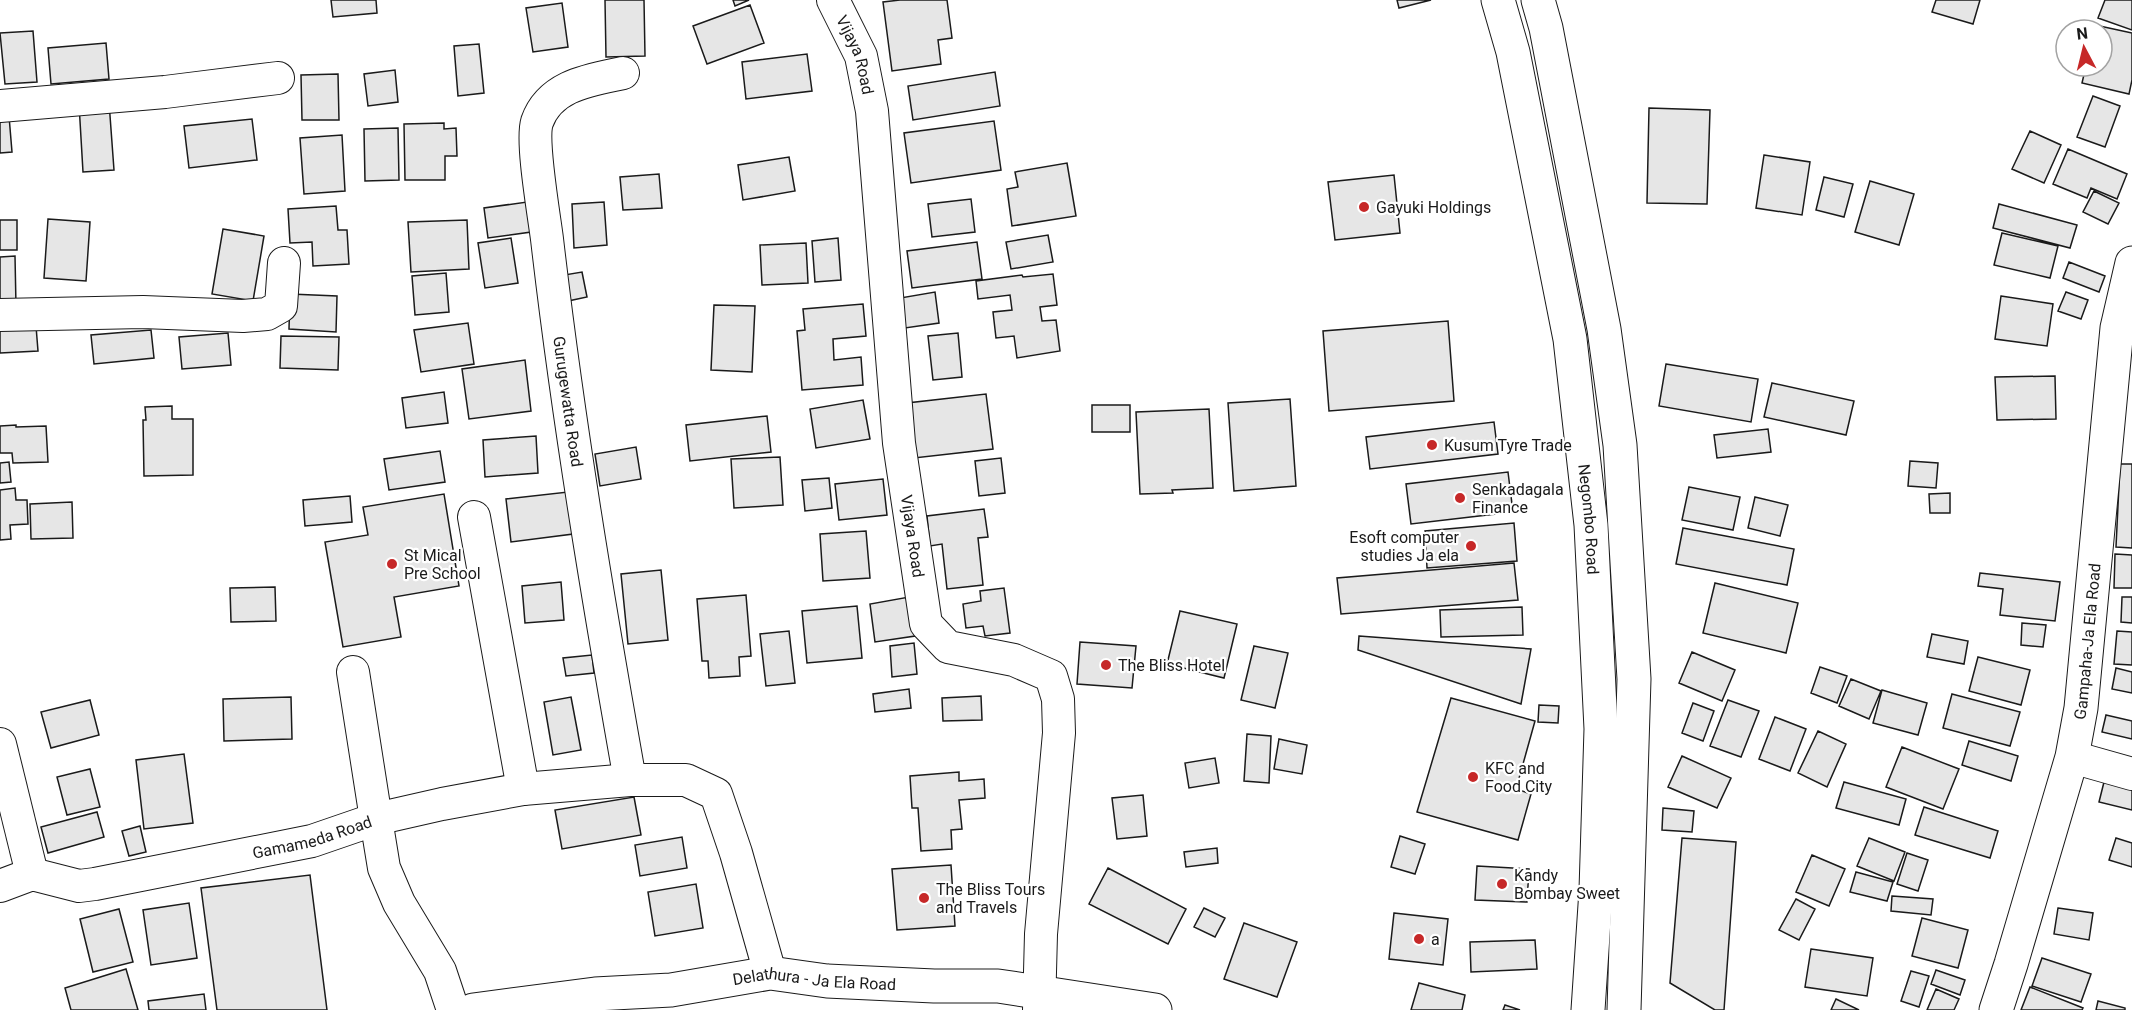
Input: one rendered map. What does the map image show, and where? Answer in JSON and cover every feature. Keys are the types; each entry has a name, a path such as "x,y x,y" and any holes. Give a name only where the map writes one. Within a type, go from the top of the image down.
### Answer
{"main road":[{"name":"Negombo Road","path":"1498,0 1513,52 1570,339 1591,525 1600,729 1596,891 1588,1010"},
{"name":"Negombo Road","path":"1546,9 1604,329 1620,445 1634,679 1624,1010"},
{"name":"Gampaha-Ja Ela Road","path":"1996,1010 2072,757 2081,708 2117,328 2132,263"},
{"name":"Delathura - Ja Ela Road","path":"473,1010 595,994 671,990 770,973 827,981 934,986 998,986 1040,1001 1155,1010"}],"street":[{"name":"Vijaya Road","path":"833,0 861,56 873,111 899,443 926,624 948,647 1014,660 1051,676 1058,699 1059,733 1041,934 1040,1001"},
{"name":"Gurugewatta Road","path":"623,73 575,83 549,100 537,123 537,150 554,302 597,590 630,780"},
{"path":"0,106 165,92 278,78"},
{"path":"0,315 143,312 243,316 267,314 281,306 284,263"},
{"path":"474,517 523,789"},
{"path":"353,672 376,819 523,789 630,780 686,780 716,794 736,853 770,973"},
{"path":"0,744 37,875 0,886"},
{"path":"2072,757 2132,774"},
{"name":"Gamameda Road","path":"37,875 79,886 95,884 312,841 376,819 384,868 399,903 440,971 453,1010"}],"building":[{"path":"331,0 376,0 377,13 333,17"},
{"path":"605,0 644,0 645,56 606,57"},
{"path":"733,0 749,0 735,6"},
{"path":"947,0 952,38 938,40 941,64 892,71 883,2"},
{"path":"1397,0 1431,0 1399,8"},
{"path":"1936,0 1980,0 1973,24 1932,12"},
{"path":"2105,0 2132,0 2132,30 2114,24 2114,18 2098,18"},
{"path":"562,3 568,47 533,52 526,8"},
{"path":"750,5 764,43 707,64 693,26"},
{"path":"2114,29 2132,33 2132,80 2129,94 2082,83 2083,78 2114,78"},
{"path":"33,31 37,82 5,84 0,33"},
{"path":"106,43 109,79 51,84 48,48"},
{"path":"479,44 484,93 458,96 454,46"},
{"path":"807,54 812,91 746,99 742,62"},
{"path":"395,70 398,102 368,106 364,74"},
{"path":"995,72 1000,106 913,120 908,86"},
{"path":"338,74 339,120 302,120 301,75"},
{"path":"2093,96 2120,106 2105,147 2077,137"},
{"path":"109,102 114,170 83,172 79,104"},
{"path":"1649,108 1710,110 1707,204 1647,203"},
{"path":"9,116 12,152 0,153 0,117"},
{"path":"252,119 257,160 189,168 184,126"},
{"path":"994,121 1001,170 911,183 904,133"},
{"path":"444,123 444,129 456,128 457,156 445,156 445,180 405,180 404,124"},
{"path":"398,128 399,180 365,181 364,129"},
{"path":"2030,131 2061,145 2044,183 2012,169"},
{"path":"342,135 345,191 304,194 300,138"},
{"path":"2068,149 2127,174 2117,199 2091,188 2087,198 2053,184"},
{"path":"1764,155 1810,162 1802,215 1756,208"},
{"path":"789,157 795,191 743,200 738,165"},
{"path":"1067,163 1076,216 1012,226 1007,189 1018,187 1015,172"},
{"path":"659,174 662,208 623,210 620,177"},
{"name":"Gayuki Holdings","path":"1394,175 1400,233 1335,240 1328,182"},
{"path":"1824,177 1853,184 1844,217 1816,210"},
{"path":"1870,181 1914,194 1899,245 1855,232"},
{"path":"2094,191 2119,203 2108,224 2083,212"},
{"path":"971,199 975,232 932,237 928,204"},
{"path":"527,202 531,232 488,238 484,208"},
{"path":"604,202 607,245 574,248 572,204"},
{"path":"1999,204 2077,225 2070,248 1993,228"},
{"path":"336,206 338,230 347,230 349,264 313,266 312,242 290,243 288,209"},
{"path":"48,219 90,222 86,281 44,278"},
{"path":"0,220 17,220 17,250 0,250"},
{"path":"467,220 469,269 411,272 408,222"},
{"path":"223,229 264,236 253,301 212,294"},
{"path":"2002,233 2058,246 2050,278 1994,265"},
{"path":"1048,235 1053,262 1011,269 1006,242"},
{"path":"511,238 518,283 485,288 478,243"},
{"path":"838,238 841,280 815,282 812,241"},
{"path":"977,242 982,279 912,288 907,251"},
{"path":"806,243 808,283 762,285 760,245"},
{"path":"15,256 16,306 0,306 0,257"},
{"path":"2069,262 2105,276 2099,292 2063,278"},
{"path":"582,272 587,297 568,301 564,275"},
{"path":"446,273 449,312 415,315 412,276"},
{"path":"1053,274 1057,305 1040,307 1042,321 1056,320 1060,351 1017,358 1014,336 996,338 993,312 1012,310 1010,295 978,299 976,281 1022,275 1023,277"},
{"path":"935,292 939,323 905,328 900,298"},
{"path":"2066,292 2088,300 2081,319 2058,311"},
{"path":"290,294 337,296 336,332 289,329"},
{"path":"2001,296 2053,304 2047,346 1995,339"},
{"path":"863,304 866,336 833,339 834,360 861,357 863,385 802,390 797,331 805,330 803,309"},
{"path":"714,305 755,306 752,372 711,370"},
{"path":"1448,321 1454,401 1329,411 1323,331"},
{"path":"468,323 474,364 421,372 414,330"},
{"path":"36,326 38,351 0,353 0,329"},
{"path":"151,330 154,358 94,364 91,335"},
{"path":"228,333 231,365 182,369 179,337"},
{"path":"958,333 962,377 933,380 928,336"},
{"path":"281,336 339,337 338,370 280,368"},
{"path":"525,360 531,411 469,419 462,369"},
{"path":"1666,364 1758,379 1751,422 1659,406"},
{"path":"2055,376 2056,419 1997,420 1995,377"},
{"path":"1772,383 1854,401 1846,435 1764,417"},
{"path":"444,392 448,423 406,428 402,398"},
{"path":"986,394 993,449 914,458 907,403"},
{"path":"1290,399 1296,486 1234,491 1228,403"},
{"path":"863,400 870,439 816,448 810,409"},
{"path":"1092,405 1130,405 1130,432 1092,432"},
{"path":"172,406 172,419 193,419 193,475 144,476 143,420 146,420 145,407"},
{"path":"1209,409 1213,488 1140,494 1136,412"},
{"path":"767,416 771,452 690,461 686,425"},
{"name":"Kusum Tyre Trade","path":"1494,422 1498,454 1370,469 1366,437"},
{"path":"16,425 16,427 46,426 48,462 13,463 12,453 0,453 0,426"},
{"path":"1768,429 1771,452 1717,458 1714,435"},
{"path":"536,436 538,473 485,477 483,440"},
{"path":"636,447 641,479 600,486 595,454"},
{"path":"440,451 445,482 389,490 384,459"},
{"path":"780,457 783,505 734,508 731,459"},
{"path":"1001,458 1005,493 979,496 975,461"},
{"path":"1910,461 1938,463 1936,488 1908,486"},
{"path":"9,462 11,482 0,483 0,463"},
{"path":"2120,464 2132,464 2132,548 2116,547"},
{"name":"Senkadagala Finance","path":"1508,472 1513,512 1411,524 1406,484"},
{"path":"829,478 832,508 805,511 802,480"},
{"path":"883,479 887,515 839,520 835,484"},
{"path":"1689,487 1740,497 1733,530 1682,520"},
{"path":"15,488 16,500 27,500 28,524 10,525 11,539 0,540 0,490"},
{"path":"568,492 573,534 511,542 506,499"},
{"path":"1950,493 1950,513 1930,513 1929,494"},
{"name":"St Mical Pre School","path":"444,494 459,586 394,597 401,637 343,647 325,542 368,535 363,507"},
{"path":"350,496 352,522 305,526 303,500"},
{"path":"1755,497 1788,505 1780,536 1748,528"},
{"path":"72,502 73,538 31,539 30,504"},
{"path":"984,509 988,537 978,538 983,585 947,589 942,544 930,546 927,516"},
{"name":"Esoft computer studies Ja ela","path":"1514,523 1517,561 1427,568 1425,531"},
{"path":"1683,528 1794,549 1787,585 1676,564"},
{"path":"866,531 870,578 823,581 820,534"},
{"path":"2115,554 2132,555 2132,588 2114,588"},
{"path":"1514,563 1518,600 1341,614 1337,578"},
{"path":"661,570 668,640 628,644 621,574"},
{"path":"1980,573 2060,582 2055,621 2000,615 2003,589 1978,586"},
{"path":"561,582 564,620 525,623 522,586"},
{"path":"1715,583 1798,603 1786,653 1703,633"},
{"path":"275,587 276,621 231,622 230,588"},
{"path":"1004,588 1010,633 985,636 983,626 966,628 963,604 981,601 980,591"},
{"path":"746,595 751,656 739,657 740,676 709,678 708,661 702,661 697,599"},
{"path":"909,597 915,636 875,642 870,604"},
{"path":"2122,597 2132,597 2132,623 2121,622"},
{"path":"857,606 862,658 807,663 802,611"},
{"path":"1522,607 1523,635 1441,637 1440,610"},
{"path":"1180,611 1237,624 1224,678 1167,664"},
{"path":"2022,623 2046,625 2043,647 2021,645"},
{"path":"789,631 795,683 766,686 760,634"},
{"path":"2117,631 2132,632 2132,665 2114,664"},
{"path":"1932,634 1968,641 1964,664 1927,657"},
{"path":"1359,636 1531,649 1521,704 1358,650"},
{"name":"The Bliss Hotel","path":"1080,642 1136,646 1132,688 1077,684"},
{"path":"914,643 917,674 892,677 890,646"},
{"path":"1254,646 1288,653 1275,708 1241,700"},
{"path":"1692,652 1735,670 1722,701 1679,683"},
{"path":"592,655 594,673 566,676 563,658"},
{"path":"1978,657 2030,670 2021,705 1969,691"},
{"path":"1820,667 1847,676 1837,703 1811,693"},
{"path":"2116,668 2132,672 2132,693 2112,689"},
{"path":"1851,679 1881,691 1869,719 1839,706"},
{"path":"909,689 911,708 875,712 873,694"},
{"path":"1882,690 1927,703 1918,735 1873,723"},
{"path":"1952,694 2020,712 2010,746 1943,728"},
{"path":"981,696 982,720 943,721 942,698"},
{"path":"291,697 292,739 224,741 223,699"},
{"path":"571,697 581,750 553,755 544,702"},
{"name":"KFC and Food City","path":"1451,698 1535,721 1516,789 1531,794 1518,840 1417,812"},
{"path":"90,700 99,735 51,748 41,712"},
{"path":"1728,700 1759,711 1741,757 1710,746"},
{"path":"1693,703 1714,711 1703,741 1682,733"},
{"path":"1539,705 1559,706 1558,723 1538,722"},
{"path":"2106,715 2132,721 2132,739 2102,732"},
{"path":"1775,717 1806,729 1790,771 1759,759"},
{"path":"1818,731 1846,744 1827,787 1798,773"},
{"path":"1247,734 1271,736 1269,783 1244,781"},
{"path":"1279,739 1307,745 1302,774 1274,769"},
{"path":"1969,741 2018,756 2011,781 1962,765"},
{"path":"1902,747 1959,769 1943,809 1886,787"},
{"path":"184,754 193,823 144,829 136,760"},
{"path":"1682,756 1731,778 1717,808 1668,787"},
{"path":"1215,758 1219,783 1189,788 1185,763"},
{"path":"90,769 100,807 67,815 57,777"},
{"path":"959,772 959,781 984,779 985,798 959,800 962,829 951,830 952,849 921,851 918,808 912,808 910,776"},
{"path":"2106,774 2132,781 2132,810 2099,802"},
{"path":"1844,782 1906,799 1899,825 1836,808"},
{"path":"1143,795 1147,836 1117,839 1112,798"},
{"path":"634,797 641,835 562,849 555,810"},
{"path":"1924,807 1998,831 1990,858 1915,835"},
{"path":"1663,808 1694,811 1692,832 1662,830"},
{"path":"97,812 104,837 48,853 41,827"},
{"path":"140,826 146,852 129,856 122,831"},
{"path":"1400,836 1425,844 1415,874 1391,867"},
{"path":"682,837 687,868 640,876 635,845"},
{"path":"1682,838 1736,842 1724,1010 1715,1010 1670,983"},
{"path":"1869,838 1905,852 1894,881 1857,866"},
{"path":"2116,838 2132,843 2132,867 2109,860"},
{"path":"1217,848 1218,863 1186,867 1184,852"},
{"path":"1907,853 1928,860 1918,891 1897,884"},
{"path":"1812,855 1845,869 1829,906 1796,892"},
{"name":"The Bliss Tours and Travels","path":"951,865 955,926 897,930 892,869"},
{"name":"Kandy Bombay Sweet","path":"1477,866 1529,869 1527,902 1475,900"},
{"path":"1108,868 1186,909 1168,944 1089,904"},
{"path":"1856,872 1893,882 1887,901 1850,892"},
{"path":"310,875 327,1010 217,1010 201,888"},
{"path":"696,884 703,928 655,936 648,892"},
{"path":"1892,896 1933,899 1931,915 1891,911"},
{"path":"1796,899 1815,909 1799,940 1779,930"},
{"path":"189,903 197,958 151,965 143,910"},
{"path":"1204,908 1225,918 1215,937 1194,927"},
{"path":"2058,908 2093,913 2089,940 2054,934"},
{"path":"119,909 133,962 93,972 80,919"},
{"name":"a","path":"1394,913 1448,919 1443,965 1389,959"},
{"path":"1922,918 1968,930 1958,968 1912,956"},
{"path":"1244,923 1297,942 1277,997 1224,979"},
{"path":"1535,940 1537,969 1471,972 1470,942"},
{"path":"1811,949 1873,958 1867,996 1805,987"},
{"path":"2042,958 2091,974 2081,1002 2032,986"},
{"path":"126,969 138,1010 71,1010 65,988"},
{"path":"1936,970 1965,980 1960,995 1931,984"},
{"path":"1911,971 1929,976 1919,1007 1901,1001"},
{"path":"1419,983 1465,995 1462,1010 1411,1010"},
{"path":"2030,987 2083,1008 2082,1010 2021,1010"},
{"path":"1936,989 1959,999 1954,1010 1927,1010"},
{"path":"204,994 206,1010 149,1010 148,1001"},
{"path":"1836,999 1859,1010 1831,1010"},
{"path":"2098,1001 2125,1008 2125,1010 2096,1010"},
{"path":"1505,1005 1520,1010 1503,1010"}],"place":[{"name":"Gayuki Holdings","path":"1364,207"},
{"name":"Kusum Tyre Trade","path":"1432,445"},
{"name":"Senkadagala Finance","path":"1460,498"},
{"name":"Esoft computer studies Ja ela","path":"1471,546"},
{"name":"St Mical Pre School","path":"392,564"},
{"name":"The Bliss Hotel","path":"1106,665"},
{"name":"KFC and Food City","path":"1473,777"},
{"name":"Kandy Bombay Sweet","path":"1502,884"},
{"name":"The Bliss Tours and Travels","path":"924,898"},
{"name":"a","path":"1419,939"}]}
